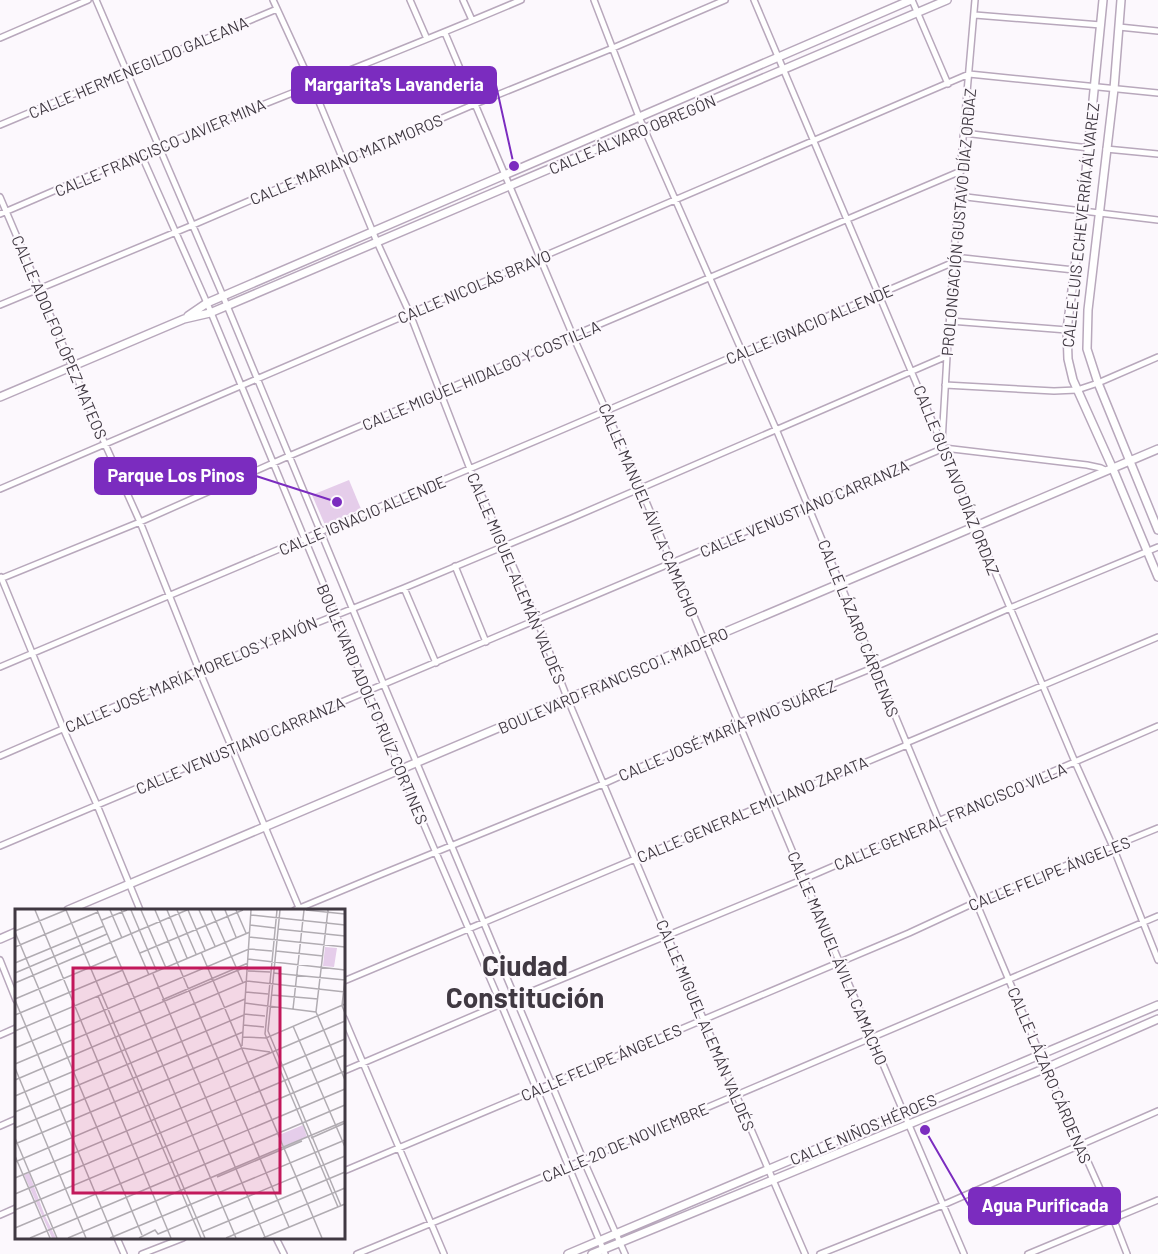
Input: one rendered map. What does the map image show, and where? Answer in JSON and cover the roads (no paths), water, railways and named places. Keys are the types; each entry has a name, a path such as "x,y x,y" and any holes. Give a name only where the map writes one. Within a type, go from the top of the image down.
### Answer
{"street":[{"path":"0,38 88,0"},
{"name":"BOULEVARD ADOLFO RUÍZ CORTINES","path":"96,0 160,146 551,1083 625,1254"},
{"name":"CALLE MIGUEL ALEMÁN VALDÉS","path":"273,0 410,314 471,469 537,620 603,784 805,1254"},
{"path":"410,0 427,39"},
{"path":"463,0 472,20"},
{"name":"CALLE FRANCISCO JAVIER MINA","path":"3,213 160,146 445,33 520,0"},
{"name":"CALLE LÁZARO CÁRDENAS","path":"594,0 644,129 776,429 939,821 1127,1254"},
{"name":"CALLE MARIANO MATAMOROS","path":"0,305 725,0"},
{"name":"CALLE GUSTAVO DÍAZ ORDAZ","path":"754,0 1074,762 1113,847 1158,960"},
{"path":"911,0 948,84"},
{"name":"CALLE ÁLVARO OBREGÓN","path":"184,319 207,303 911,0"},
{"name":"CALLE ÁLVARO OBREGÓN","path":"0,397 184,319 227,306 947,0"},
{"name":"PROLONGACIÓN GUSTAVO DÍAZ ORDAZ","path":"943,446 958,196 975,0"},
{"name":"CALLE LUIS ECHEVERRÍA ÁLVAREZ","path":"1103,0 1089,148 1067,330 1068,358 1077,390 1158,577"},
{"name":"CALLE LUIS ECHEVERRÍA ÁLVAREZ","path":"1121,0 1114,88 1088,310 1087,341 1089,358 1098,383 1158,530"},
{"name":"CALLE HERMENEGILDO GALEANA","path":"0,125 277,9"},
{"path":"975,15 1101,26"},
{"path":"1119,27 1158,31"},
{"name":"CALLE MANUEL ÁVILA CAMACHO","path":"445,33 573,336 640,487 964,1254"},
{"path":"969,74 1158,93"},
{"name":"CALLE NICOLÁS BRAVO","path":"0,489 969,74"},
{"path":"964,134 1089,148"},
{"path":"1106,149 1158,154"},
{"name":"BOULEVARD ADOLFO RUÍZ CORTINES","path":"141,154 207,303 335,614 604,1252"},
{"name":"CALLE MIGUEL HIDALGO Y COSTILLA","path":"0,578 140,522 289,456 961,171"},
{"name":"CALLE ADOLFO LÓPEZ MATEOS","path":"0,196 3,213 40,289 140,522 298,909"},
{"path":"958,196 1158,220"},
{"path":"954,260 1074,270"},
{"name":"CALLE IGNACIO ALLENDE","path":"0,667 879,295 954,260"},
{"path":"950,321 1067,330"},
{"name":"CALLE JOSÉ MARÍA MORELOS Y PAVÓN","path":"0,756 199,670 404,588 947,356"},
{"path":"945,385 1054,391 1077,390 1158,357"},
{"path":"943,446 1110,470"},
{"name":"CALLE VENUSTIANO CARRANZA","path":"0,846 809,506 943,446"},
{"name":"BOULEVARD FRANCISCO I. MADERO","path":"70,909 1158,450"},
{"name":"CALLE JOSÉ MARÍA PINO SUÁREZ","path":"300,909 603,784 738,723 1158,547"},
{"path":"455,566 486,642"},
{"path":"0,578 140,909"},
{"path":"404,588 436,663"},
{"name":"CALLE GENERAL EMILIANO ZAPATA","path":"345,981 1158,637"},
{"name":"CALLE GENERAL FRANCISCO VILLA","path":"345,1071 804,879 1158,726"},
{"name":"CALLE FELIPE ÁNGELES","path":"345,1171 909,933 975,902 1158,828"},
{"name":"CALLE 20 DE NOVIEMBRE","path":"357,1254 1158,916"},
{"path":"0,939 15,932"},
{"path":"0,960 15,998"},
{"name":"CALLE NIÑOS HÉROES","path":"568,1254 1158,1005"},
{"name":"CALLE NIÑOS HÉROES","path":"592,1254 604,1252 620,1242 1046,1068 1158,1019"},
{"path":"345,1020 444,1254"},
{"path":"0,1035 15,1028"},
{"path":"820,1254 943,1204 1158,1111"},
{"path":"0,1126 15,1119"},
{"path":"1028,1254 1158,1200"},
{"path":"0,1215 15,1208"},
{"path":"117,1239 124,1254"},
{"path":"142,1254 180,1239"},
{"path":"276,1239 284,1254"}],"place":[{"name":"Margarita's Lavanderia","path":"514,166"},
{"name":"Parque Los Pinos","path":"337,502"},
{"name":"Agua Purificada","path":"925,1130"}],"district":[{"name":"Ciudad Constitución","path":"525,981"}]}
